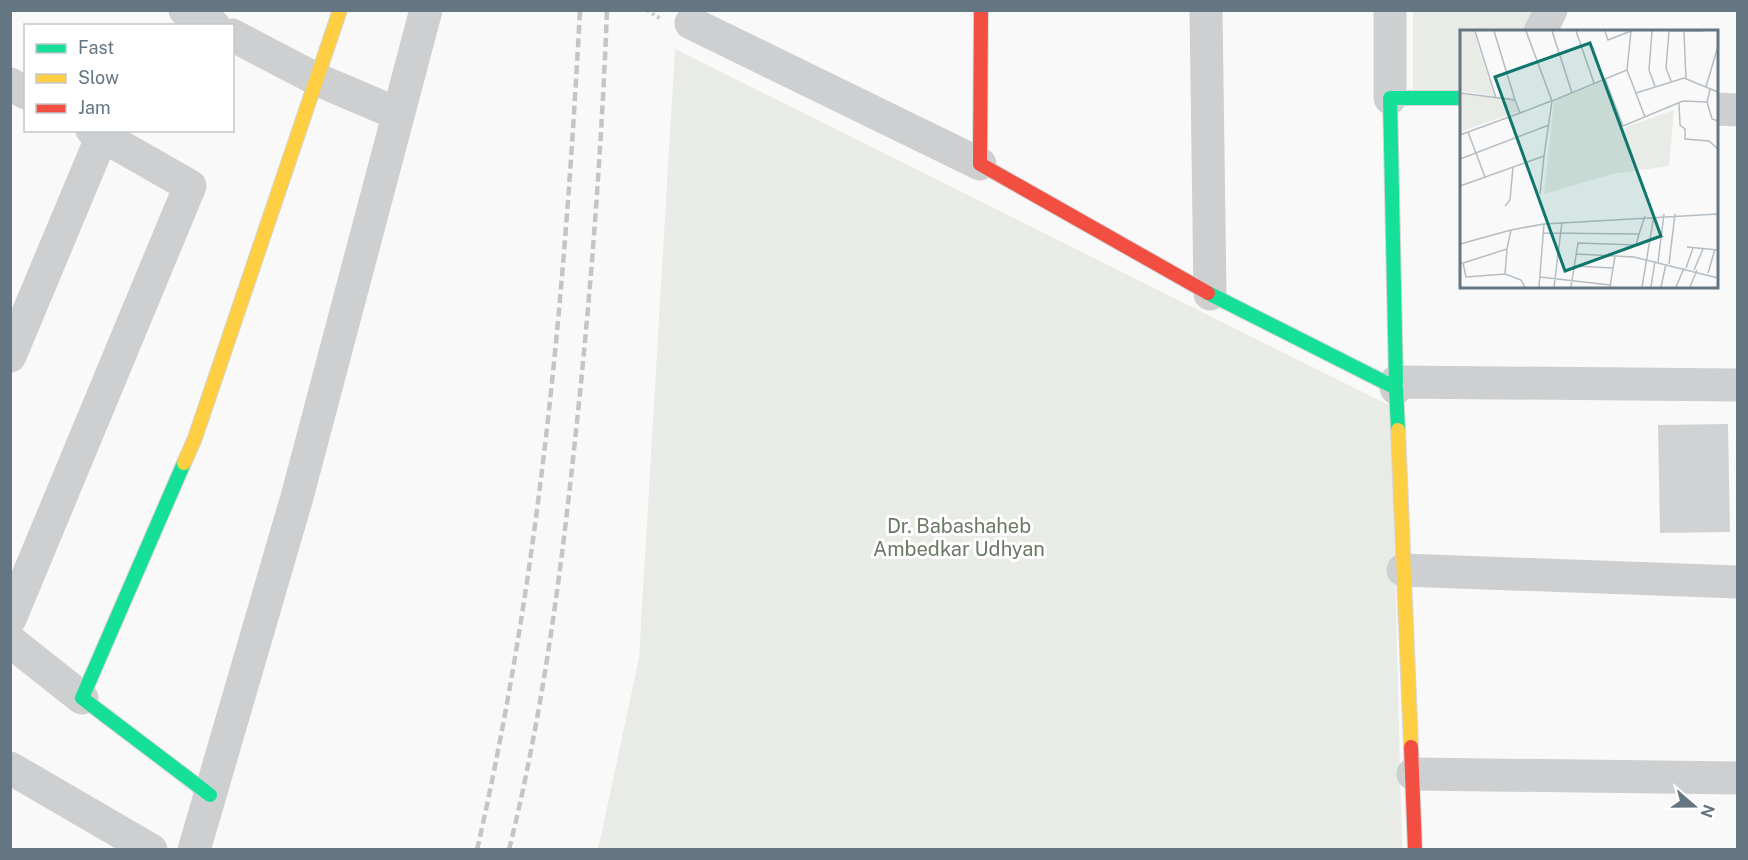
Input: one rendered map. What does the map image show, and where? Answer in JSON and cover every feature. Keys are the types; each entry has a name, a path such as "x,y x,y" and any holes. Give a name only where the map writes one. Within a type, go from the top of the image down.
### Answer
{"street":[{"path":"185,10 210,24"},
{"path":"82,698 195,438 339,10"},
{"path":"194,849 297,497 426,10"},
{"path":"980,164 981,10"},
{"path":"1206,10 1210,294"},
{"path":"1390,10 1396,385 1415,849"},
{"path":"1541,30 1551,10"},
{"path":"691,22 980,164 1210,294 1396,385 1737,385"},
{"path":"234,36 316,80 398,114"},
{"path":"1390,98 1460,98"},
{"path":"1718,109 1737,110"},
{"path":"10,356 97,133 190,186 10,619"},
{"path":"1403,570 1737,582"},
{"path":"10,641 210,795"},
{"path":"10,768 152,849"},
{"path":"1413,774 1737,778"}],"green space":[{"path":"1413,11 1565,11 1556,30 1460,30 1460,93 1413,98"},
{"name":"Dr. Babashaheb Ambedkar Udhyan","path":"675,49 1391,406 1402,849 598,850 639,658"}],"building":[{"path":"1728,424 1730,532 1660,533 1658,425"}],"railway":[{"path":"477,850 518,642 546,432 566,221 580,10"},
{"path":"509,850 539,708 567,516 594,240 607,10"}],"traffic: fast":[{"path":"1396,382 1390,98 1460,98"},
{"path":"1208,293 1396,388 1398,430"},
{"path":"184,463 82,698 210,795"}],"traffic: slow":[{"path":"184,463 195,438 340,10"},
{"path":"1398,430 1411,747"}],"traffic: jam":[{"path":"981,10 980,164 1208,293"},
{"path":"1411,747 1415,850"}]}
